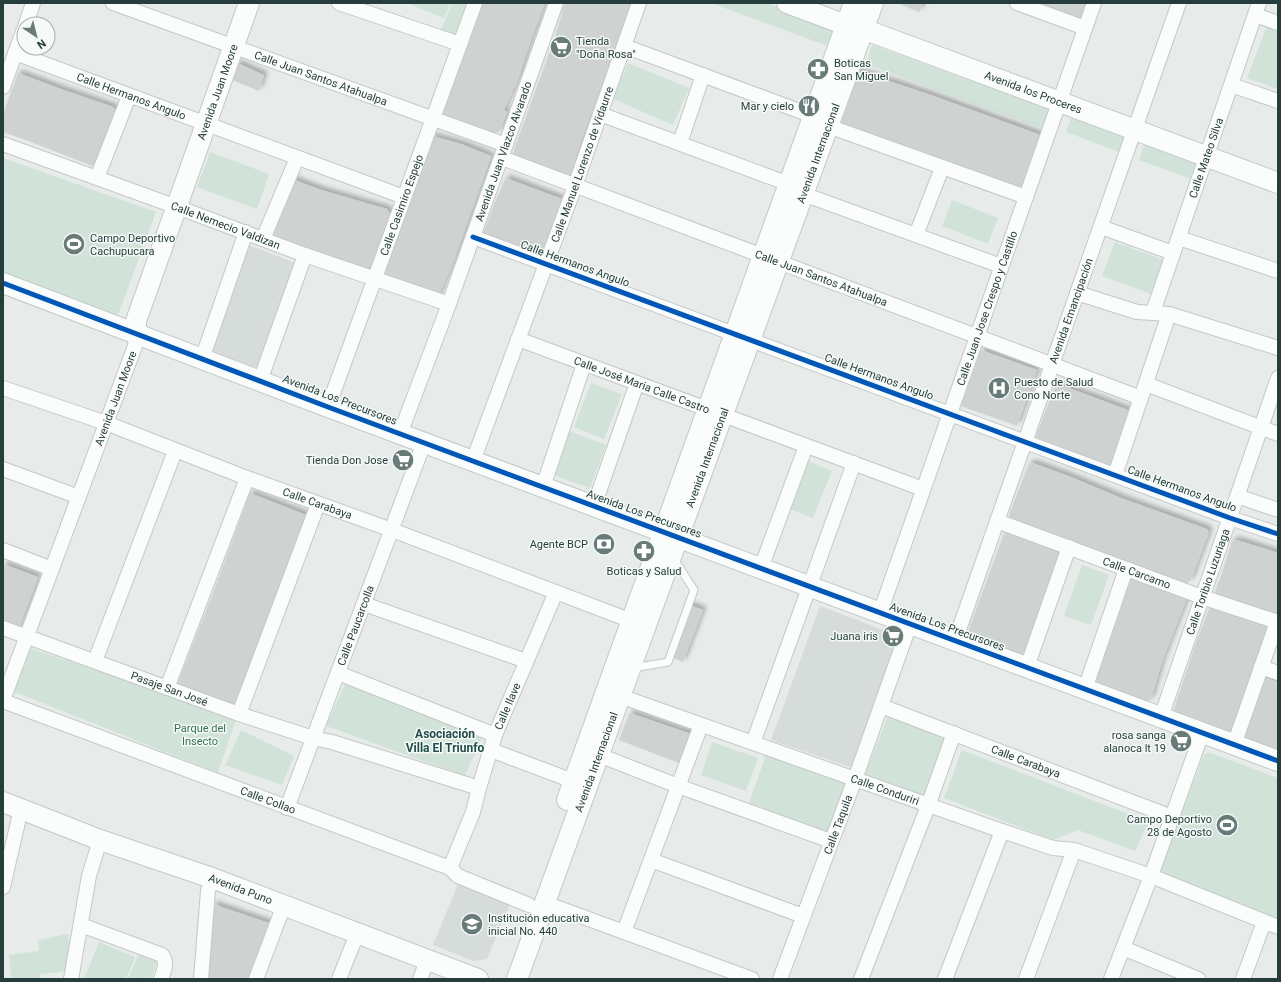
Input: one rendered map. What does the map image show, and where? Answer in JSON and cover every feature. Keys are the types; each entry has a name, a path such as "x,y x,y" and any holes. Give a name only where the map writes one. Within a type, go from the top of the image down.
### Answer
{"street":[{"path":"29,16 33,3"},
{"name":"Calle Juan Santos Atahualpa","path":"112,3 433,118 575,186 1141,398"},
{"name":"Avenida Juan Moore","path":"3,700 135,346 136,321 249,3"},
{"path":"339,3 374,9 460,44"},
{"name":"Calle Casimiro Espejo","path":"328,407 475,3"},
{"name":"Avenida Juan Vlazco Alvarado","path":"400,434 449,304 556,3"},
{"name":"Calle Manuel Lorenzo de Vidaurre","path":"473,461 575,186 639,3"},
{"name":"Avenida los Proceres","path":"787,3 1278,183"},
{"name":"Avenida Internacional","path":"854,3 854,27"},
{"name":"Avenida Internacional","path":"580,784 598,755 630,669 671,541 715,412 854,27 873,3"},
{"path":"1017,3 1085,28"},
{"name":"Calle Juan Jose Crespo y Castillo","path":"880,613 1094,3"},
{"name":"Avenida Emancipación","path":"955,641 1180,3"},
{"path":"1257,9 1278,23"},
{"name":"Calle Mateo Silva","path":"1153,312 1257,9"},
{"path":"624,46 703,75 942,168 1026,197"},
{"path":"3,87 15,53"},
{"name":"Calle Hermanos Angulo","path":"15,53 206,125 404,197"},
{"path":"680,143 703,75"},
{"path":"1231,84 1278,101"},
{"path":"97,178 129,96"},
{"path":"600,114 680,143 916,235 1001,266"},
{"name":"Calle Nemecio Valdizan","path":"3,144 177,206 304,255 449,304"},
{"path":"263,239 297,158"},
{"path":"916,235 942,168"},
{"path":"1101,227 1173,253"},
{"path":"202,359 246,232"},
{"name":"Calle Hermanos Angulo","path":"473,237 1230,518 1278,534"},
{"path":"1178,238 1278,271"},
{"path":"260,381 304,255"},
{"name":"Avenida Los Precursores","path":"3,283 328,407 594,506 671,541 761,568 1278,761"},
{"path":"1077,293 1137,312 1169,314 1278,348"},
{"path":"1115,475 1169,314"},
{"name":"Calle José Maria Calle Castro","path":"518,339 923,489"},
{"path":"543,487 584,364"},
{"name":"Calle Toribio Luzuriaga","path":"1161,717 1278,378"},
{"path":"594,506 637,383"},
{"path":"1146,384 1278,434"},
{"name":"Calle Carabaya","path":"3,388 106,423 247,478 392,530 632,621"},
{"name":"Calle Paucarcolla","path":"287,808 424,443"},
{"path":"761,568 806,446"},
{"path":"95,662 175,450"},
{"path":"753,743 854,464"},
{"path":"3,469 79,496"},
{"path":"167,688 247,478"},
{"name":"Calle Hermanos Angulo","path":"1237,496 1278,510"},
{"path":"239,714 318,504"},
{"name":"Calle Carcamo","path":"997,521 1202,597 1277,622"},
{"name":"Avenida Internacional","path":"503,979 537,904 580,784 632,621 671,541"},
{"path":"1027,668 1069,547"},
{"path":"3,550 52,569"},
{"path":"1085,689 1126,569"},
{"name":"Calle Ilave","path":"450,868 473,812 496,735 556,592"},
{"path":"364,604 526,661"},
{"path":"1234,745 1277,622"},
{"name":"Calle Taquila","path":"780,979 855,779 910,624"},
{"name":"Pasaje San José","path":"3,628 239,714 479,788"},
{"path":"1261,667 1278,673"},
{"path":"338,673 496,735"},
{"name":"Calle Conduriri","path":"620,696 928,806 1053,848 1074,850 1151,876 1278,928"},
{"name":"Calle Collao","path":"3,700 450,868 458,876 537,904 624,932 752,979"},
{"name":"Calle Carabaya","path":"881,706 1172,817"},
{"path":"624,932 701,725"},
{"path":"1111,979 1151,876 1202,733"},
{"path":"861,979 928,806 954,734"},
{"path":"491,750 580,784"},
{"path":"598,755 678,786 831,841"},
{"name":"Avenida Puno","path":"3,802 100,840 212,878 427,961 478,979"},
{"path":"3,887 22,809"},
{"path":"945,979 1002,831"},
{"path":"71,979 89,876 100,840"},
{"path":"1026,979 1074,850"},
{"path":"651,860 803,916"},
{"path":"201,979 208,891 212,878"},
{"name":"Avenida Internacional","path":"517,979 537,904"},
{"path":"256,979 284,905"},
{"path":"1243,979 1264,922"},
{"path":"80,925 162,955 165,960 165,965 161,979"},
{"path":"339,979 358,934"},
{"path":"1123,948 1198,979"},
{"path":"420,979 427,961"}],"lane":[{"path":"630,669 668,662 694,590 671,541"}],"shaded area":[{"path":"246,244 295,263 258,366 255,367 212,352 209,348"},
{"path":"820,606 901,637 853,768 771,740"},
{"name":"Institución educativa inicial No. 440","path":"459,882 510,903 487,959 474,961 433,945"}],"green space":[{"path":"407,3 450,3 444,18"},
{"path":"452,3 471,3 458,39 440,32"},
{"path":"711,3 767,3 840,30 833,48"},
{"path":"1267,25 1278,29 1278,89 1247,78"},
{"path":"872,45 1052,110 1045,129 866,64"},
{"path":"628,63 689,88 673,125 613,99"},
{"path":"1072,115 1125,135 1119,152 1066,132"},
{"path":"1145,143 1199,162 1192,179 1139,160"},
{"path":"210,152 269,174 257,209 197,187"},
{"name":"Campo Deportivo Cachupucara","path":"3,158 156,212 117,318 3,275"},
{"path":"952,200 998,218 988,244 942,226"},
{"path":"1115,242 1164,260 1151,294 1102,276"},
{"path":"591,383 622,394 604,439 574,427"},
{"path":"569,431 606,445 590,488 553,475"},
{"path":"806,460 832,471 813,518 787,508"},
{"path":"1082,565 1109,575 1091,625 1064,616"},
{"name":"Parque del Insecto","path":"29,648 237,716 218,773 12,691"},
{"path":"345,684 483,735 465,776 326,726"},
{"path":"889,714 949,737 925,798 865,774"},
{"path":"241,730 294,756 282,785 225,765"},
{"path":"712,742 758,758 746,791 701,775"},
{"path":"962,750 1149,822 1135,851 1078,830 1053,840 944,798"},
{"name":"Campo Deportivo 28 de Agosto","path":"1211,753 1278,778 1278,921 1159,873 1204,754"},
{"path":"766,755 847,784 829,833 749,803"},
{"path":"68,934 70,956 68,971 40,974 40,979 11,979 9,955 39,951 38,940"},
{"path":"99,942 135,957 126,979 84,979"},
{"path":"140,951 156,957 157,963 151,979 128,979"}],"building":[{"path":"480,3 545,3 518,79 504,110 507,112 500,131 495,133 444,116 441,111"},
{"path":"565,3 632,3 581,141 568,183 510,161 555,37"},
{"path":"897,3 923,3 919,12"},
{"path":"1037,3 1090,3 1084,22 1037,5"},
{"path":"237,63 264,75 259,91 230,79"},
{"path":"856,70 928,94 1043,136 1025,190 837,124"},
{"path":"18,73 113,107 116,112 97,163 92,166 3,132 3,115"},
{"path":"432,136 461,144 491,156 455,257 437,300 380,275"},
{"path":"506,178 562,199 542,254 483,234"},
{"path":"292,179 321,190 387,209 391,216 373,268 367,271 275,236 273,232"},
{"name":"Puesto de Salud Cono Norte","path":"981,350 1037,370 1017,426 961,406"},
{"path":"1058,384 1128,410 1130,414 1111,464 1107,467 1035,439 1055,386"},
{"path":"1033,463 1121,498 1207,529 1209,532 1191,580 1187,583 1151,571 1010,519 1009,515 1029,464"},
{"path":"250,493 306,515 235,709 176,688"},
{"path":"1009,533 1057,552 1058,556 1028,643 1023,653 1019,657 969,638 968,632 1004,534"},
{"path":"1237,540 1278,553 1278,619 1214,595 1232,541"},
{"path":"3,564 38,577 18,630 3,625"},
{"path":"1131,578 1183,595 1186,600 1162,662 1151,699 1144,703 1092,685 1127,580"},
{"path":"687,604 703,610 683,662 668,656"},
{"path":"1210,607 1265,622 1268,627 1232,731 1227,735 1173,712 1197,640"},
{"path":"1263,677 1278,682 1278,752 1239,738"},
{"path":"630,713 691,734 679,763 619,740"},
{"path":"213,904 269,923 248,979 207,979"}],"cycle path":[{"path":"473,237 1230,518 1278,534"},
{"path":"3,283 328,407 1278,761"}],"place":[{"name":"Tienda \"Doña Rosa\"","path":"561,47"},
{"name":"Boticas San Miguel","path":"818,69"},
{"name":"Mar y cielo","path":"809,106"},
{"name":"Campo Deportivo Cachupucara","path":"74,244"},
{"name":"Puesto de Salud Cono Norte","path":"999,388"},
{"name":"Tienda Don Jose","path":"403,460"},
{"name":"Agente BCP","path":"604,544"},
{"name":"Boticas y Salud","path":"644,551"},
{"name":"Juana iris","path":"893,636"},
{"name":"rosa sanga alanoca lt 19","path":"1181,741"},
{"name":"Campo Deportivo 28 de Agosto","path":"1227,825"},
{"name":"Institución educativa inicial No. 440","path":"472,924"}],"district":[{"name":"Asociación Villa El Triunfo","path":"445,741"}]}
